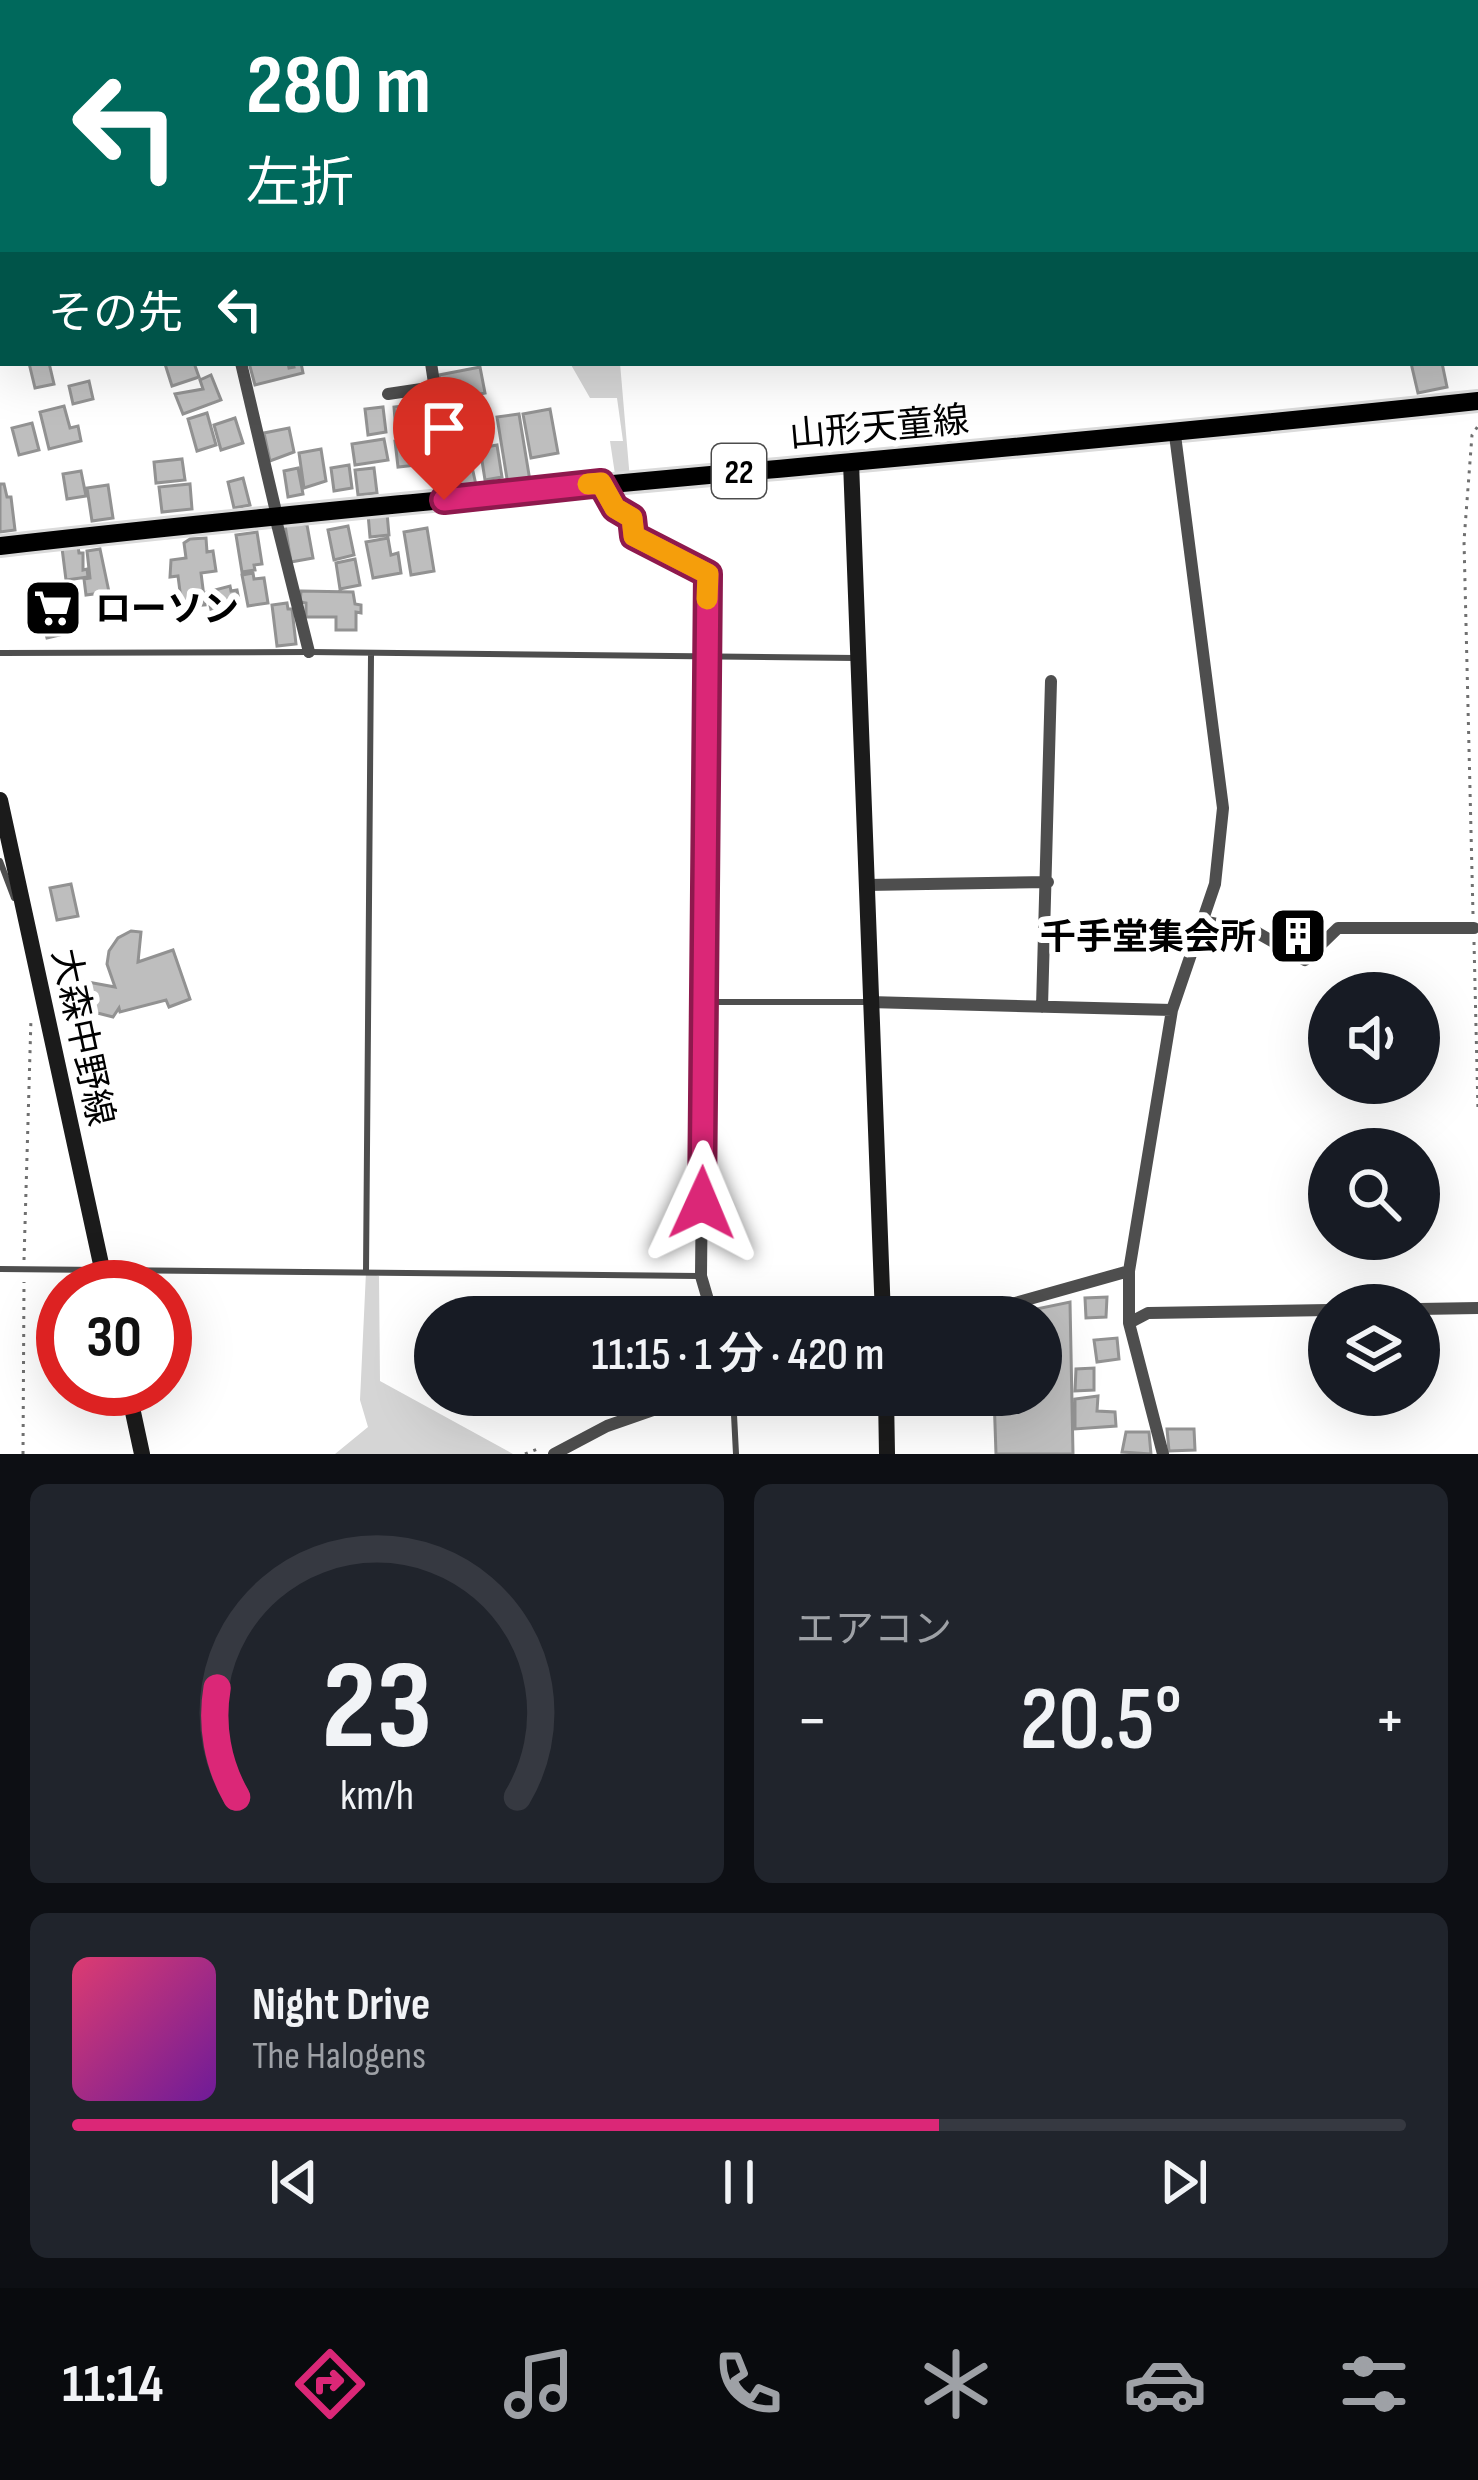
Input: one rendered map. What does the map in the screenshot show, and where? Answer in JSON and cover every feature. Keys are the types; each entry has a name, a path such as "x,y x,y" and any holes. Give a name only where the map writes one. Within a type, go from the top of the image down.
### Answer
{"main road":[{"name":"山形天童線","path":"0,546 601,483 1175,435 1478,401"}],"street":[{"path":"242,366 309,652"},
{"path":"432,366 439,416"},
{"path":"388,394 435,387"},
{"path":"1163,1454 1129,1323 1130,1271 1172,1010 1215,884 1223,808 1175,435"},
{"path":"851,462 882,1296"},
{"path":"601,483 615,508 632,518 634,536 708,574 701,1276 707,1296"},
{"path":"1042,1007 1051,680"},
{"name":"大森中野線","path":"0,800 100,1260"},
{"path":"866,886 1048,882"},
{"path":"1202,921 1256,932 1304,960 1338,928 1474,928"},
{"path":"868,1002 1172,1010"},
{"path":"1040,1296 1130,1271"},
{"path":"1440,1309 1478,1308"},
{"path":"1129,1323 1148,1313 1308,1310"},
{"path":"134,1416 142,1454"},
{"path":"554,1454 636,1416"},
{"path":"886,1416 887,1454"}],"lane":[{"path":"0,653 860,658"},
{"path":"366,1272 370,655"},
{"path":"0,861 28,934"},
{"path":"704,1002 868,1002"},
{"path":"0,1269 36,1270"},
{"path":"192,1277 366,1272 701,1276"},
{"path":"735,1416 736,1454"}],"path":[{"path":"1478,426 1472,435 1464,541 1478,1111"},
{"path":"1466,642 1478,641"},
{"path":"23,1454 31,1000"}],"shaded area":[{"path":"572,366 620,366 630,480 616,481 610,441 623,441 617,398 590,398"},
{"path":"366,1272 379,1276 380,1381 414,1400 414,1416 444,1416 513,1454 335,1454 368,1427 360,1400"}],"building":[{"path":"30,366 50,366 54,384 35,388"},
{"path":"166,366 195,366 199,377 172,386"},
{"path":"250,366 302,366 303,373 255,385"},
{"path":"1412,366 1443,366 1447,387 1418,393"},
{"path":"480,367 485,393 444,401 439,375"},
{"path":"211,375 221,400 183,414 175,394 203,389 200,380"},
{"path":"89,381 93,399 73,404 69,386"},
{"path":"412,405 415,431 396,432 394,407"},
{"path":"463,405 464,412 481,408 485,424 446,432 441,409"},
{"path":"64,406 70,428 78,426 81,441 49,449 40,412"},
{"path":"383,407 386,432 368,435 365,409"},
{"path":"550,409 558,453 531,458 523,414"},
{"path":"207,413 216,445 197,451 188,419"},
{"path":"519,414 530,481 508,485 497,417"},
{"path":"235,418 243,443 221,450 214,425"},
{"path":"32,423 39,450 19,455 12,428"},
{"path":"289,428 294,452 270,461 264,433"},
{"path":"472,432 476,448 446,454 442,438"},
{"path":"384,439 388,460 355,465 352,444"},
{"path":"414,439 417,465 398,467 395,441"},
{"path":"497,445 502,477 485,480 480,448"},
{"path":"321,449 326,481 304,488 299,453"},
{"path":"469,453 476,485 454,490 447,458"},
{"path":"182,459 185,480 156,483 154,462"},
{"path":"349,465 352,488 334,491 331,468"},
{"path":"298,468 303,494 288,497 284,471"},
{"path":"374,468 377,493 358,495 355,470"},
{"path":"81,471 86,496 67,499 63,474"},
{"path":"243,478 250,505 234,508 228,482"},
{"path":"0,484 11,497 15,530 0,532"},
{"path":"190,484 192,509 162,512 159,487"},
{"path":"108,485 113,518 92,521 87,488"},
{"path":"387,513 389,535 370,537 368,514"},
{"path":"285,525 307,525 313,558 291,562"},
{"path":"348,526 354,555 334,560 328,530"},
{"path":"427,528 434,571 411,575 404,532"},
{"path":"257,532 262,564 242,572 236,535"},
{"path":"206,538 216,571 201,573 205,605 182,607 178,576 170,577 171,560 186,558 184,543 190,539"},
{"path":"388,538 391,555 398,553 401,573 373,578 366,542"},
{"path":"78,546 88,577 66,580 62,548"},
{"path":"100,549 109,592 86,595 84,579 90,578 87,551"},
{"path":"355,559 360,585 340,589 336,563"},
{"path":"253,573 254,579 264,578 268,603 248,606 242,575"},
{"name":"ローソン","path":"62,584 73,632 47,638 34,591"},
{"path":"230,586 231,591 237,590 240,605 212,614 207,592"},
{"path":"301,591 353,592 355,604 361,605 356,630 336,630 336,617 306,617"},
{"path":"287,603 296,644 277,646 272,605"},
{"path":"71,884 78,916 57,920 50,888"},
{"name":"千手堂集会所","path":"1305,917 1320,932 1291,952 1277,940"},
{"path":"131,931 141,932 138,962 173,950 190,999 169,1007 166,1000 120,1012 119,1008 113,1017 74,1007 77,980 115,987 107,964 109,951"},
{"path":"1107,1297 1106,1317 1086,1318 1085,1298"},
{"path":"1070,1302 1073,1454 996,1454 995,1416 1062,1416 1062,1304"},
{"path":"1117,1338 1119,1359 1097,1362 1094,1340"},
{"path":"1094,1368 1094,1390 1075,1391 1076,1369"},
{"path":"1098,1396 1097,1411 1115,1412 1116,1426 1075,1429 1075,1399"},
{"path":"1167,1429 1194,1429 1195,1450 1169,1451"},
{"path":"1126,1432 1149,1432 1151,1454 1122,1452"}],"slow traffic":[{"path":"588,484 601,483 615,508 632,518 634,536 708,574 707,599"}],"place":[{"name":"ローソン","path":"53,608"},
{"name":"千手堂集会所","path":"1298,936"}],"route":[{"path":"444,500 601,483 615,508 632,518 634,536 708,574 702,1203"}]}
